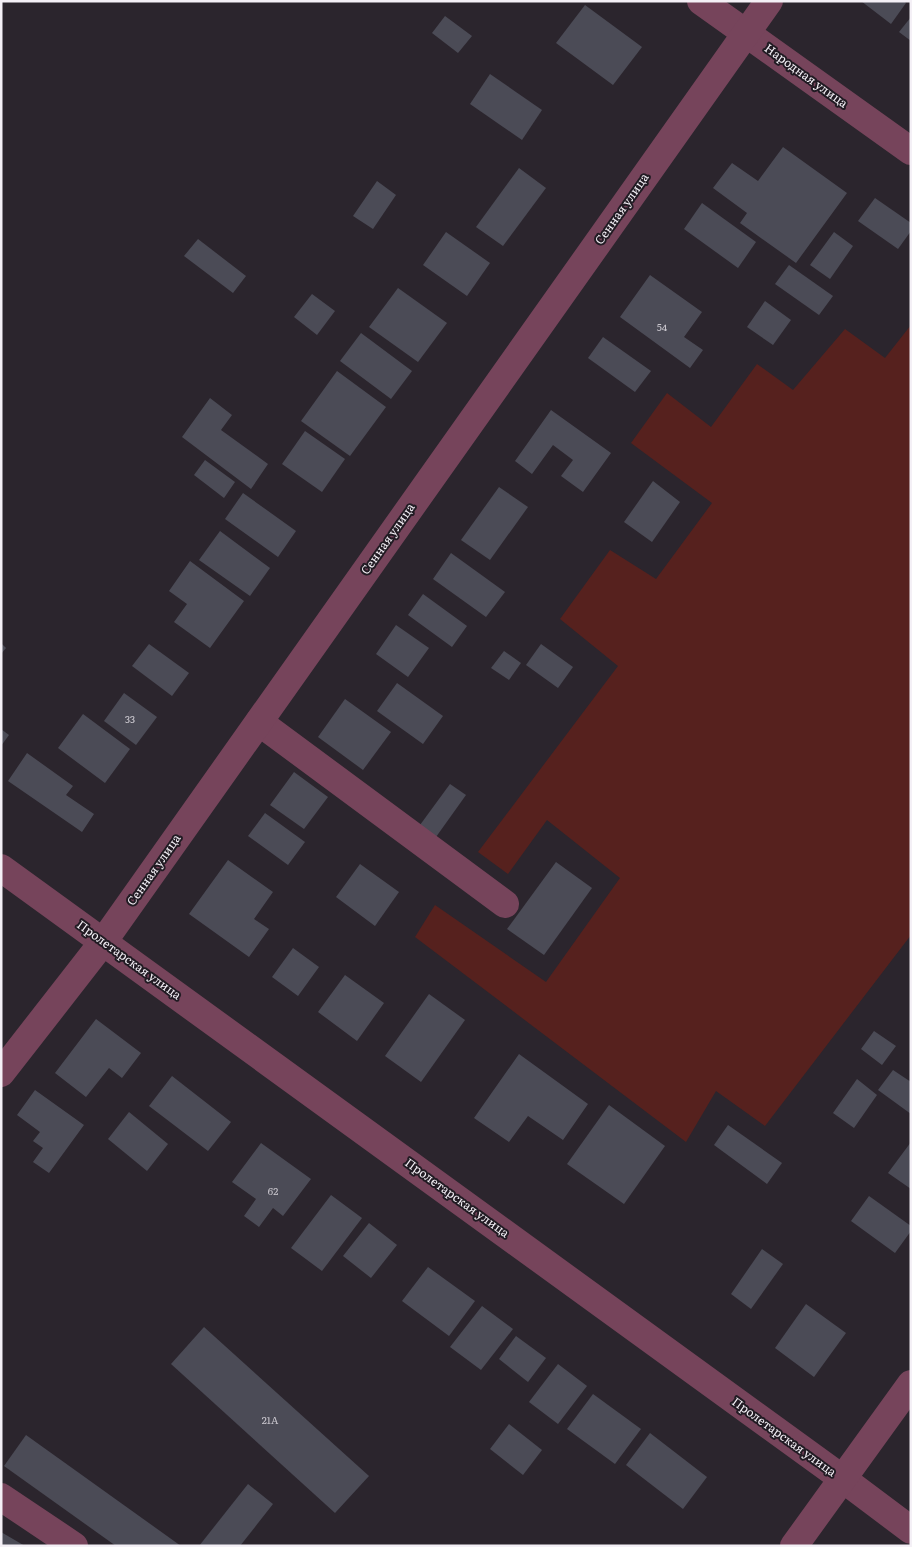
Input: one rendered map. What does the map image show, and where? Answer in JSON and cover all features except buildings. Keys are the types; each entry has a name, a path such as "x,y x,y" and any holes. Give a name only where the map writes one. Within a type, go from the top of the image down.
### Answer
{"street":[{"name":"Народная улица","path":"701,1 911,151"},
{"name":"Сенная улица","path":"1,1073 103,942 768,1"},
{"path":"259,722 505,904"},
{"name":"Пролетарская улица","path":"1,868 911,1530"},
{"path":"794,1546 911,1384"},
{"path":"1,1497 74,1546"}],"shaded area":[{"path":"911,325 911,935 765,1126 716,1091 686,1142 415,937 435,905 546,982 620,878 547,820 508,874 478,852 618,666 560,619 610,550 656,579 712,503 631,443 667,393 711,427 757,364 793,390 845,329 885,358"}]}
